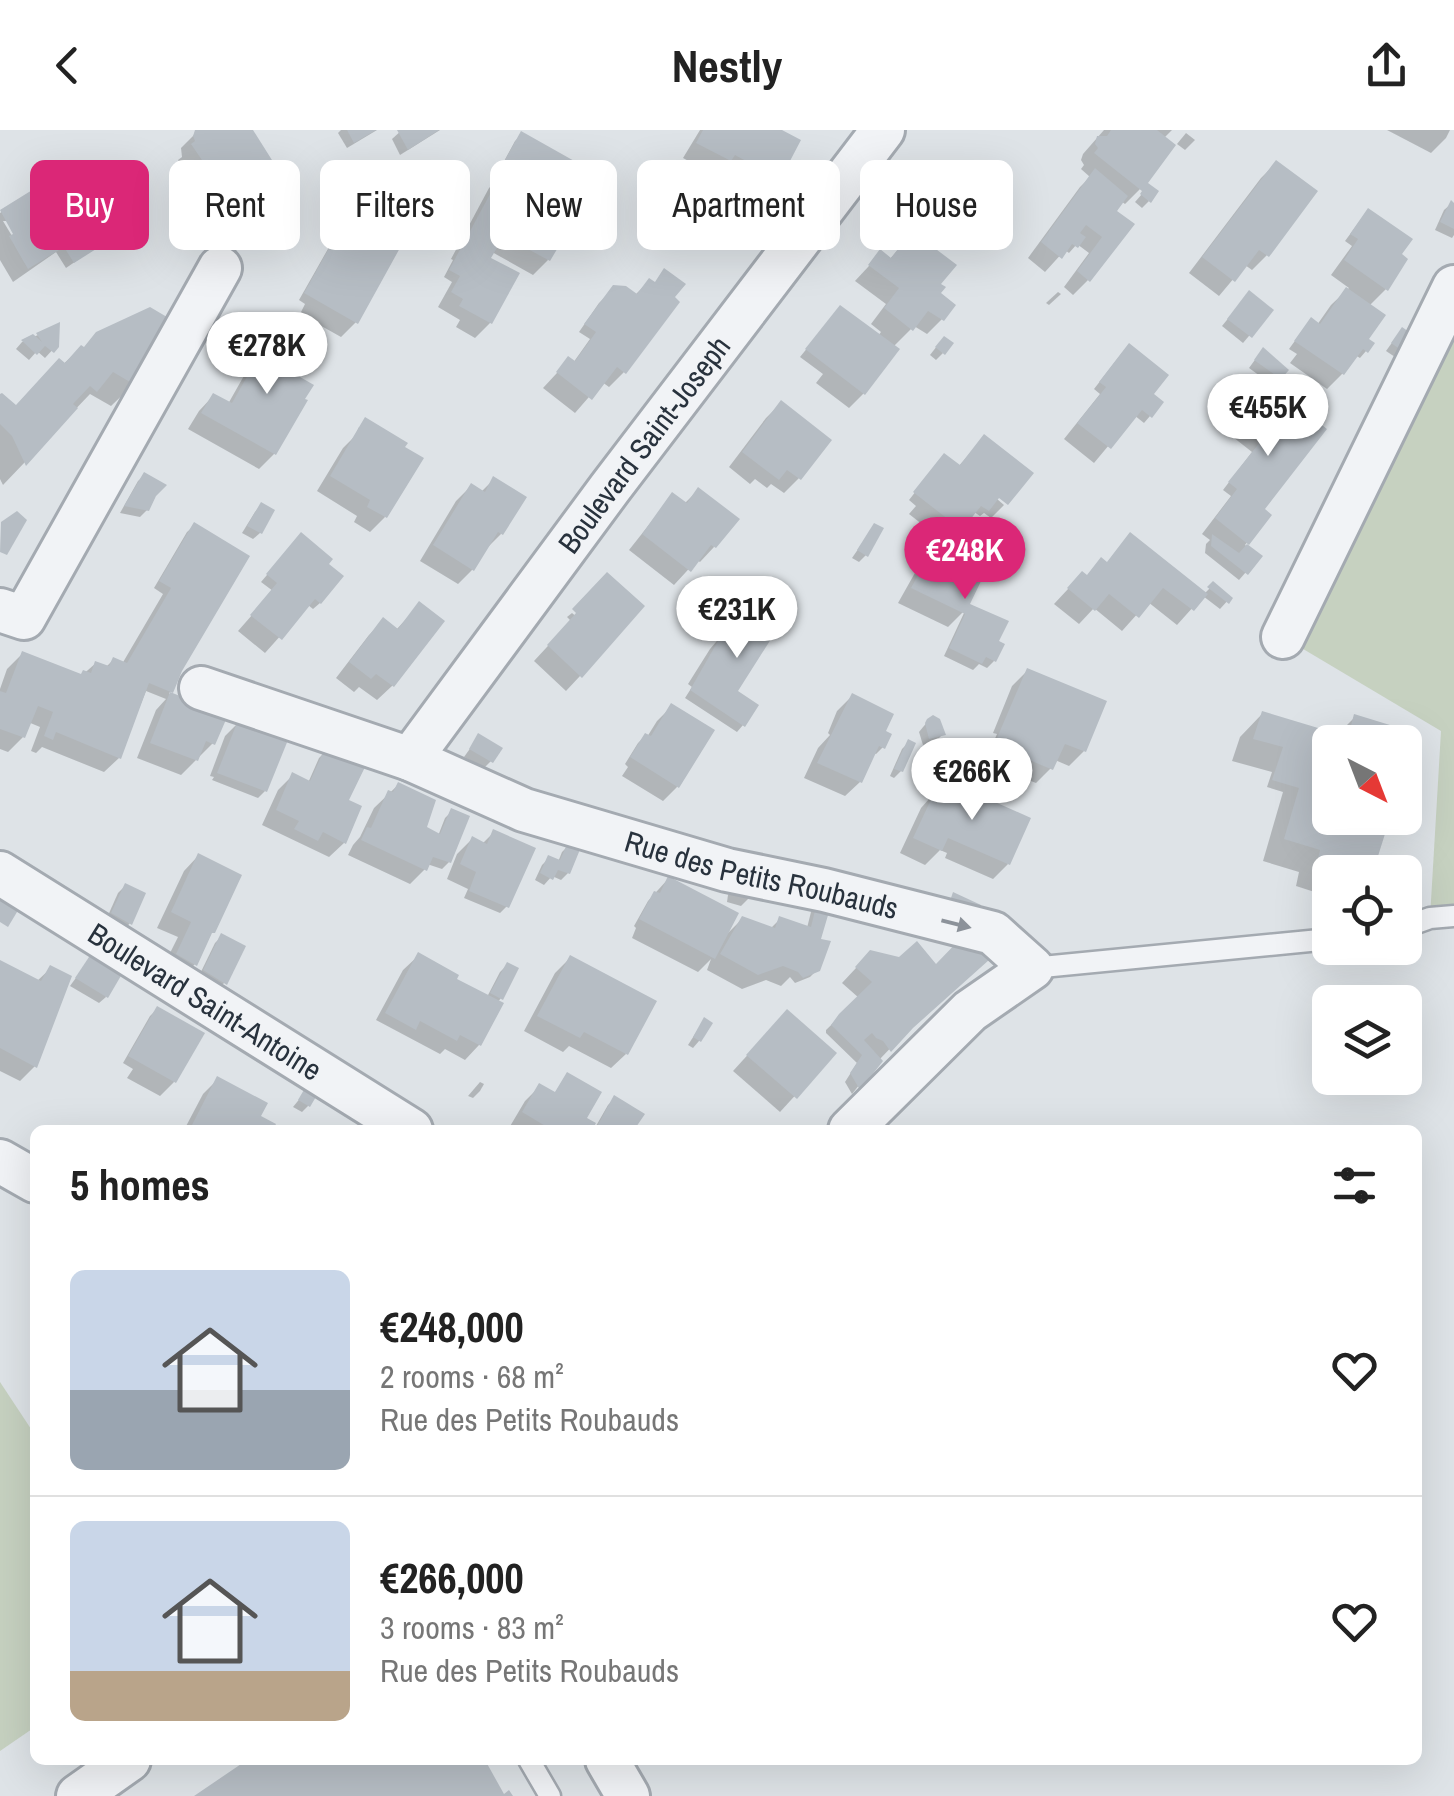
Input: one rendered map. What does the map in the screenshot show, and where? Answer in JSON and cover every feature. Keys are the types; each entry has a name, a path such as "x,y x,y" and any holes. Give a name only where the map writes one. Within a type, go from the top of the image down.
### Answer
{"street":[{"name":"Boulevard Saint-Joseph","path":"410,759 610,488 883,130"},
{"path":"0,610 24,618 220,268"},
{"path":"1283,636 1454,286"},
{"name":"Rue des Petits Roubauds","path":"202,688 410,759 524,810 727,870 993,933 1032,968"},
{"name":"Boulevard Saint-Antoine","path":"0,873 403,1125"},
{"path":"855,1125 970,1011 1032,968"},
{"path":"0,1132 30,1148"},
{"path":"0,1162 30,1179"},
{"path":"78,1796 122,1765"},
{"path":"610,1765 628,1796"}],"lane":[{"path":"1422,921 1454,916"},
{"path":"1032,968 1312,941"},
{"path":"532,1765 550,1796"}],"green space":[{"path":"1454,287 1454,916 1430,918 1441,731 1283,637"},
{"path":"0,1382 30,1427 30,1730 0,1751"}],"building":[{"path":"195,130 253,130 272,160 202,160 191,144 195,141"},
{"path":"347,130 376,130 354,143"},
{"path":"397,130 439,130 408,150"},
{"path":"703,130 782,130 801,140 790,160 744,160 735,155 729,160 696,143"},
{"path":"1111,130 1157,130 1176,145 1148,183 1159,191 1151,203 1140,194 1142,191 1094,153 1098,148 1097,136 1107,136"},
{"path":"521,131 572,160 505,160"},
{"path":"1276,160 1318,191 1269,257 1259,250 1235,282 1202,257"},
{"path":"1095,168 1128,196 1117,211 1135,224 1090,282 1077,271 1102,237 1086,225 1080,233 1086,237 1078,248 1072,244 1062,259 1041,242"},
{"path":"30,191 30,250 59,250 28,269 9,236 13,234 0,210"},
{"path":"490,194 490,250 496,250 491,258 520,273 492,324 459,306 463,299 451,292 460,276 449,270 460,250 470,250 470,231"},
{"path":"1451,200 1454,203 1454,229 1440,222"},
{"path":"1368,208 1413,239 1402,254 1408,259 1388,291 1344,260 1358,239 1350,234"},
{"path":"66,250 95,250 74,263"},
{"path":"328,250 399,250 358,324 304,293"},
{"path":"530,250 557,250 550,261"},
{"path":"879,250 891,258 897,250 937,250 957,265 941,284 946,287 941,293 956,305 944,321 928,311 913,331 884,308 899,288 868,265"},
{"path":"664,268 686,284 675,297 680,302 626,374 617,367 592,400 556,372 568,356 575,361 596,332 584,324 613,285 626,286 637,294 649,278 655,282"},
{"path":"1346,287 1386,315 1369,339 1375,343 1368,353 1363,349 1344,375 1294,341 1311,317 1320,324"},
{"path":"1249,290 1274,310 1252,338 1227,319"},
{"path":"840,305 900,349 865,395 805,349"},
{"path":"150,307 172,320 135,385 113,372 97,392 90,386 73,404 78,408 26,466 12,436 0,424 0,394 16,405 59,358 65,363 96,332"},
{"path":"60,322 59,347 54,353 45,346 37,355 21,340 33,334 42,342 36,333"},
{"path":"1402,327 1412,334 1404,352 1391,343"},
{"path":"272,333 312,356 300,377 314,385 276,455 201,413 213,393 232,403"},
{"path":"944,336 954,343 945,355 935,347"},
{"path":"1129,343 1169,375 1154,394 1164,402 1152,418 1142,410 1111,449 1077,423 1106,387 1099,382"},
{"path":"1263,347 1289,370 1281,379 1254,360"},
{"path":"1264,380 1327,429 1265,509 1272,515 1249,545 1215,518 1237,489 1228,482 1265,436 1236,414"},
{"path":"781,400 832,440 801,480 787,470 779,480 742,452"},
{"path":"365,417 408,443 405,447 424,458 387,518 367,507 370,500 330,476"},
{"path":"984,434 1034,473 1008,505 999,498 989,511 981,506 962,530 913,492 944,453 960,465"},
{"path":"144,472 167,485 149,511 124,506"},
{"path":"493,476 527,497 503,535 498,532 474,571 433,545 471,483 485,492"},
{"path":"698,487 740,519 716,548 711,545 691,572 642,534 672,492 687,503"},
{"path":"261,502 275,510 262,534 247,526"},
{"path":"17,511 27,520 7,555 0,552 1,522"},
{"path":"194,522 250,556 173,693 149,683 121,759 56,732 53,740 44,736 53,712 38,706 25,738 0,729 0,691 6,693 22,651 81,674 83,670 91,673 95,661 109,666 113,657 127,663 171,588 159,581"},
{"path":"874,523 884,528 868,557 857,550"},
{"path":"301,532 333,559 329,564 344,576 321,604 315,599 282,640 250,615 277,583 266,574"},
{"path":"1130,532 1208,594 1194,611 1163,588 1139,618 1109,594 1095,611 1067,588 1082,571 1087,575 1101,557 1107,562"},
{"path":"1212,534 1239,553 1247,544 1263,556 1248,575 1211,546"},
{"path":"988,547 1000,557 982,579 970,604 1009,621 999,641 1005,644 996,662 986,657 982,664 949,648 965,614 911,588 930,553 952,564 963,550 975,560"},
{"path":"607,572 645,606 582,678 547,645 576,613 572,609"},
{"path":"1213,581 1233,598 1229,604 1207,587"},
{"path":"755,598 785,617 738,691 759,705 745,727 690,690 725,621 731,625 739,612 744,615"},
{"path":"419,601 445,621 394,687 376,674 371,679 349,662 383,617 398,629"},
{"path":"1027,668 1107,701 1086,752 1065,744 1053,770 994,745"},
{"path":"170,692 228,715 215,745 206,741 198,761 150,743"},
{"path":"852,693 894,714 886,731 892,734 885,749 879,746 862,783 817,763"},
{"path":"671,703 715,730 679,788 630,757 645,733 651,736"},
{"path":"1262,711 1312,726 1312,835 1385,835 1378,855 1319,855 1320,850 1284,839 1299,788 1272,780 1283,747 1253,739"},
{"path":"1354,714 1390,725 1351,725"},
{"path":"933,715 940,719 946,735 929,739 925,723"},
{"path":"239,718 290,735 267,792 217,773"},
{"path":"478,733 503,748 493,763 469,749"},
{"path":"908,739 916,743 903,772 894,769"},
{"path":"325,748 366,765 349,800 362,806 346,844 323,832 318,841 294,829 299,821 276,810 292,772 310,781"},
{"path":"941,778 1031,818 1010,865 948,838 942,851 913,838"},
{"path":"398,782 436,800 427,827 440,834 451,808 470,816 451,863 433,857 427,871 361,840 367,827 371,828 388,790 393,792"},
{"path":"493,829 536,848 509,908 469,891 476,872 460,864 472,836 487,844"},
{"path":"568,842 581,847 570,874 558,870 553,880 540,873 548,855 560,860"},
{"path":"198,853 242,875 197,966 176,954 191,922 171,912"},
{"path":"668,876 739,913 715,959 639,919 654,891 660,893"},
{"path":"125,883 146,893 132,925 111,913"},
{"path":"953,892 981,905 979,911 951,898"},
{"path":"0,896 20,907 8,927 0,922"},
{"path":"817,902 831,905 821,939 831,941 820,971 803,978 783,966 758,975 720,954 742,916 775,928 779,916 811,927"},
{"path":"221,933 246,946 227,985 203,970"},
{"path":"963,936 999,951 891,1052 872,1033 864,1040 883,1061 860,1090 850,1073 862,1055 831,1025 872,982 855,967 870,950 899,957 917,941 936,964"},
{"path":"418,952 459,975 457,979 504,1003 481,1046 460,1035 457,1041 420,1021 416,1030 385,1013"},
{"path":"91,954 122,974 108,998 75,978"},
{"path":"570,955 657,1001 628,1055 584,1032 580,1038 537,1016"},
{"path":"0,960 41,981 50,965 72,976 37,1068 0,1048"},
{"path":"507,962 519,968 503,1000 490,993"},
{"path":"157,1006 205,1033 176,1083 128,1056"},
{"path":"787,1009 837,1053 797,1099 746,1055"},
{"path":"704,1017 713,1023 701,1042 693,1037"},
{"path":"567,1072 602,1092 587,1118 595,1125 544,1125 522,1112 539,1083 555,1092"},
{"path":"217,1076 268,1103 261,1116 276,1124 276,1125 192,1125"},
{"path":"305,1088 317,1095 310,1107 298,1100"},
{"path":"614,1095 645,1114 637,1125 598,1125"},
{"path":"240,1765 488,1765 504,1794 509,1790 513,1796 194,1796"}]}
